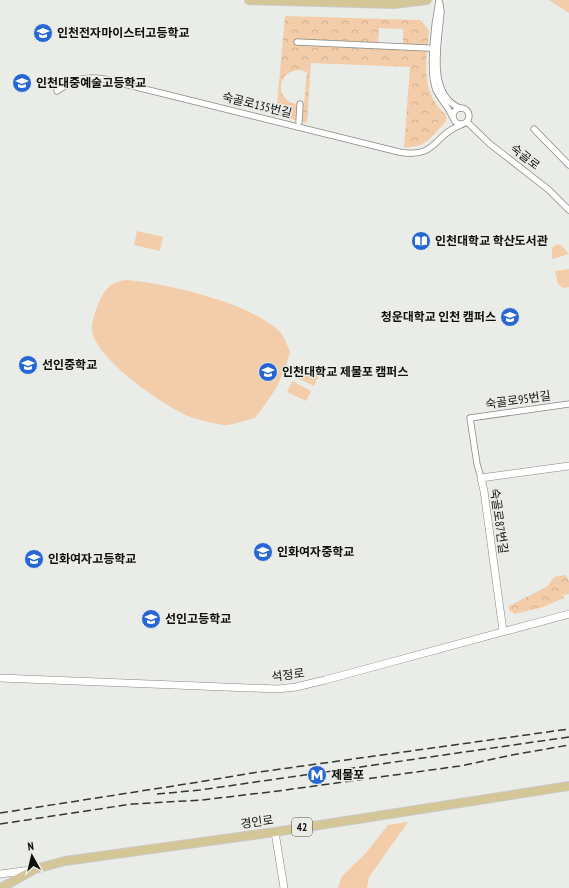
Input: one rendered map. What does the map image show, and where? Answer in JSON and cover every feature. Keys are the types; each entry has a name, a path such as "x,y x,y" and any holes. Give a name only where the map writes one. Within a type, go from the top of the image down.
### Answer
{"main road":[{"path":"249,0 394,4 427,0"},
{"name":"숙골로87번길","path":"503,631 481,478 569,466"},
{"name":"석정로","path":"0,678 278,689 296,687 569,614"},
{"name":"경인로","path":"1,888 35,869 65,861 275,832 569,786"},
{"path":"275,832 284,888"},
{"path":"0,874 35,869"}],"street":[{"name":"숙골로","path":"440,0 442,12 437,68 438,81 442,91 449,101 460,108 465,109 469,118 467,122 490,144 552,192 569,210"},
{"name":"숙골로","path":"440,0 435,30 433,77 438,94 454,122 461,125"},
{"path":"297,42 428,48"},
{"name":"숙골로135번길","path":"58,91 72,81 82,78 104,79 405,153 417,153 429,149 447,132 461,125"},
{"path":"298,122 300,104"},
{"path":"452,117 454,111 460,108"},
{"name":"숙골로135번길","path":"447,132 447,127 452,117"},
{"path":"461,125 467,122"},
{"path":"534,129 569,165"},
{"name":"숙골로95번길","path":"481,478 477,464 470,418 569,404"}],"green space":[{"path":"549,0 569,0 569,13"},
{"path":"285,16 420,20 429,30 426,65 428,86 432,97 446,115 446,121 433,136 424,143 418,146 404,147 410,67 311,63 307,123 276,115","holes":["379,28 403,29 403,44 378,43","299,70 307,72 304,103 295,104 288,101 284,96 281,90 281,83 284,77 290,72"]},
{"path":"137,231 163,237 160,251 134,245"},
{"path":"557,244 562,246 569,254 552,259 552,248"},
{"path":"569,269 569,287 563,288 558,284 555,271"},
{"path":"127,280 185,290 207,296 247,311 264,320 280,332 290,352 284,371 276,387 255,418 225,425 190,417 164,403 117,367 96,342 92,330 92,323 100,300 107,288 114,283"},
{"path":"300,366 319,375 314,386 295,377"},
{"path":"292,381 311,391 306,401 287,392"},
{"path":"566,575 569,581 569,594 563,595 564,598 543,607 515,614 509,610 509,606 548,586 554,577"},
{"path":"408,822 369,877 367,888 338,888 342,876 365,854 388,825"}],"railway":[{"path":"0,813 252,773 569,729"},
{"path":"157,794 200,790 569,737"},
{"path":"0,824 132,804 202,800 460,766 569,745"}],"place":[{"name":"인천전자마이스터고등학교","path":"43,33"},
{"name":"인천대중예술고등학교","path":"22,83"},
{"name":"인천대학교 학산도서관","path":"421,241"},
{"name":"청운대학교 인천 캠퍼스","path":"510,317"},
{"name":"선인중학교","path":"28,365"},
{"name":"인천대학교 제물포 캠퍼스","path":"268,372"},
{"name":"인화여자중학교","path":"263,552"},
{"name":"인화여자고등학교","path":"34,559"},
{"name":"선인고등학교","path":"151,619"},
{"name":"제물포","path":"317,775"}]}
